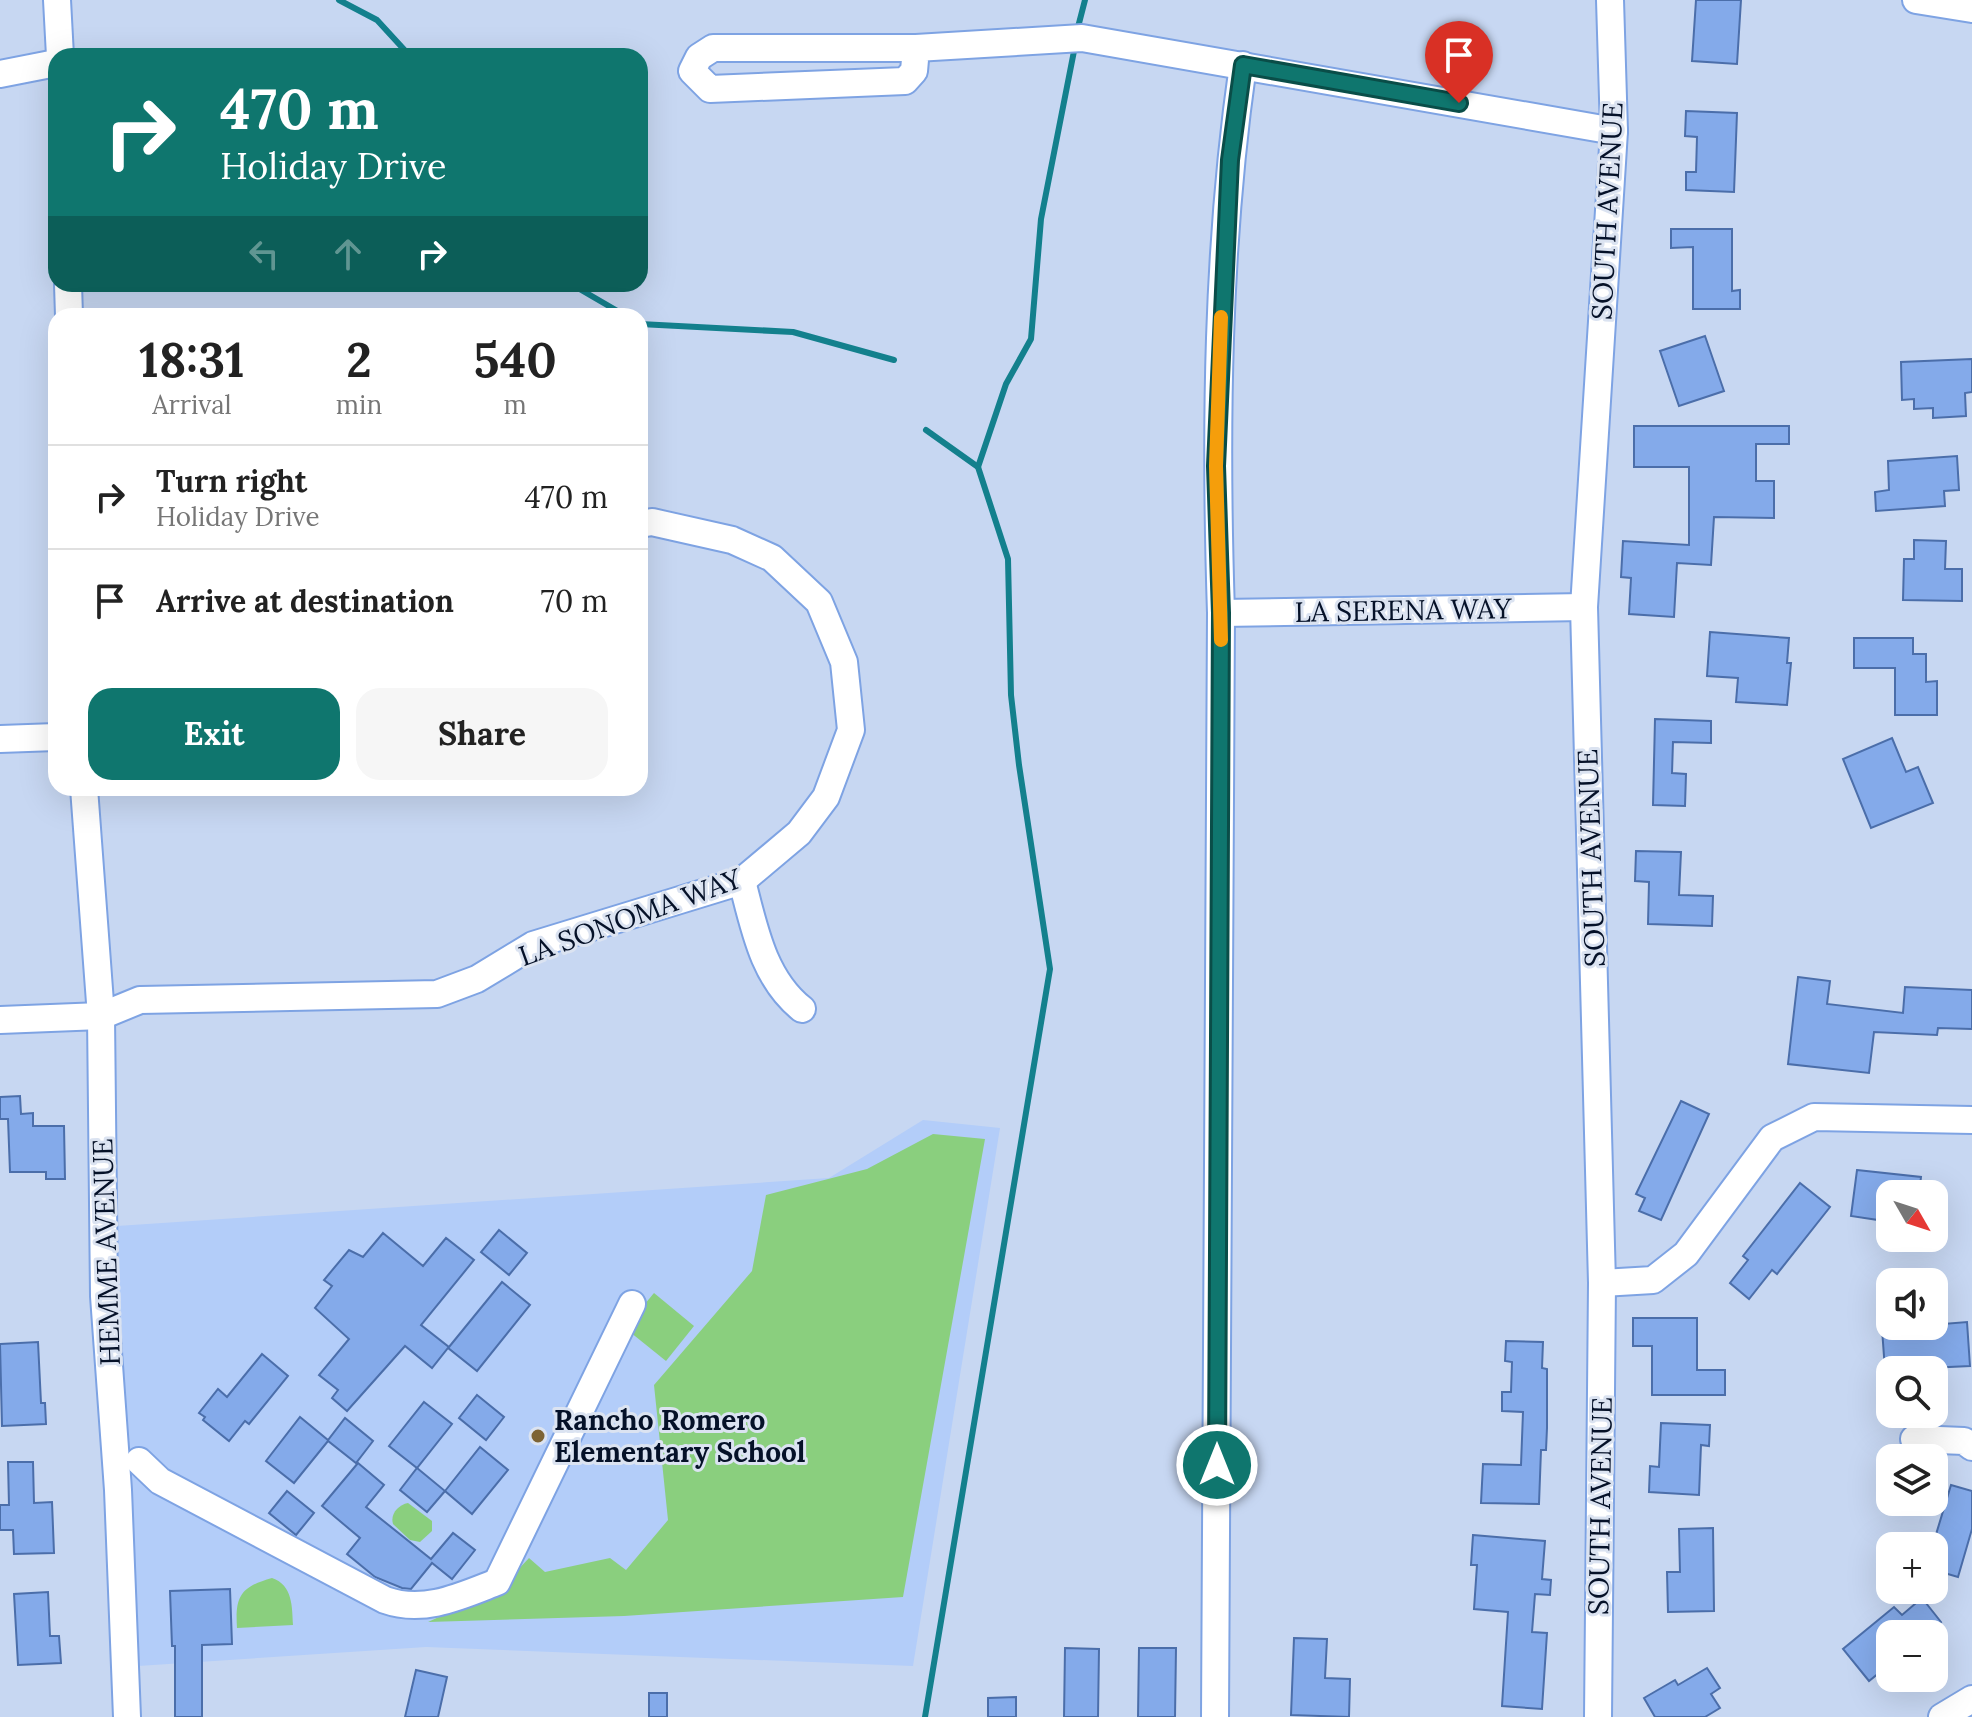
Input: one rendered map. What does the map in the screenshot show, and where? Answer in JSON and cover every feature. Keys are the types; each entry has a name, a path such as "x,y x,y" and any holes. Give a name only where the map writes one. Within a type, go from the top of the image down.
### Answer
{"street":[{"path":"57,0 60,48"},
{"name":"SOUTH AVENUE","path":"1598,1717 1602,1283 1584,607 1614,131 1610,0"},
{"path":"1916,0 1972,9"},
{"path":"916,48 914,71 905,81 710,89 692,71 699,57 713,48 916,48 1076,38 1614,131"},
{"path":"0,74 48,65"},
{"path":"1215,1717 1221,613 1216,466 1230,160 1243,65"},
{"name":"LA SONOMA WAY","path":"101,1016 140,1000 437,994 477,979 533,945 742,881 799,833 826,797 851,730 844,662 819,602 772,558 732,540 648,523"},
{"name":"LA SERENA WAY","path":"1221,613 1584,607"},
{"path":"0,739 48,737"},
{"name":"HEMME AVENUE","path":"85,796 101,1016 104,1296 118,1490 127,1717"},
{"path":"742,881 770,972 783,994 802,1009"},
{"path":"0,1020 101,1016"},
{"path":"1602,1283 1653,1280 1686,1254 1772,1138 1814,1117 1972,1120"},
{"path":"139,1461 160,1481 385,1600 402,1606 423,1606 447,1600 497,1582 632,1304"},
{"path":"1914,1439 1964,1441 1972,1447"},
{"path":"1942,1717 1972,1699"}],"shaded area":[{"name":"Rancho Romero Elementary School","path":"923,1120 1000,1128 913,1666 426,1647 138,1666 117,1226 829,1178"}],"green space":[{"path":"933,1134 985,1139 903,1597 624,1616 428,1622 500,1589 529,1558 545,1572 610,1558 626,1570 668,1520 654,1385 752,1271 766,1195 867,1169"},
{"path":"654,1293 694,1326 666,1361 625,1328"},
{"path":"408,1503 432,1521 432,1531 420,1542 410,1540 393,1524 396,1510"},
{"path":"272,1578 288,1591 293,1625 237,1628 237,1608 242,1595 253,1585"}],"building":[{"path":"1696,0 1741,0 1737,64 1692,61"},
{"path":"1686,111 1737,113 1734,192 1686,190 1686,172 1696,172 1697,137 1685,136"},
{"path":"1671,229 1732,229 1732,291 1740,290 1740,309 1693,309 1693,247 1671,248"},
{"path":"1705,336 1724,391 1679,406 1660,351"},
{"path":"1972,359 1972,392 1965,393 1966,416 1933,418 1933,408 1914,409 1914,399 1902,400 1901,362"},
{"path":"1634,426 1789,426 1789,444 1756,444 1756,481 1774,481 1774,518 1714,517 1711,565 1677,563 1674,617 1629,614 1631,578 1621,577 1623,541 1689,545 1689,467 1634,467"},
{"path":"1957,456 1959,490 1944,491 1945,506 1876,511 1875,492 1889,490 1888,461"},
{"path":"1914,540 1946,541 1945,569 1962,569 1962,601 1903,600 1904,559 1914,559"},
{"path":"1710,632 1789,638 1787,663 1791,663 1787,705 1736,702 1738,678 1707,676"},
{"path":"1854,638 1913,638 1913,654 1926,654 1926,682 1937,681 1937,715 1895,715 1895,668 1854,668"},
{"path":"1655,719 1711,721 1711,743 1673,742 1672,773 1686,774 1685,806 1653,805"},
{"path":"1892,738 1906,772 1918,767 1933,803 1871,828 1843,759"},
{"path":"1636,851 1681,852 1679,895 1713,896 1712,926 1648,924 1649,882 1635,881"},
{"path":"1798,977 1830,981 1827,1004 1903,1013 1905,987 1972,990 1972,1029 1938,1028 1937,1035 1874,1032 1869,1073 1788,1064"},
{"path":"20,1096 21,1114 33,1113 33,1126 64,1126 65,1179 46,1179 46,1172 10,1172 8,1119 0,1119 0,1097"},
{"path":"1681,1101 1709,1114 1661,1220 1639,1211 1645,1198 1636,1194"},
{"path":"1857,1170 1921,1177 1921,1180 1876,1180 1876,1220 1851,1216"},
{"path":"1800,1183 1830,1207 1777,1274 1772,1270 1749,1299 1730,1283 1748,1260 1743,1256"},
{"path":"499,1230 527,1253 509,1275 481,1252"},
{"path":"383,1233 423,1266 446,1238 474,1260 421,1325 449,1347 502,1282 530,1305 477,1371 448,1348 432,1368 405,1346 347,1411 332,1398 338,1390 319,1375 349,1339 315,1308 332,1286 324,1280 349,1250 363,1257"},
{"path":"1633,1318 1697,1318 1697,1370 1725,1370 1725,1395 1652,1395 1652,1346 1633,1346"},
{"path":"1967,1322 1970,1366 1948,1367 1948,1356 1884,1356 1883,1340 1948,1340 1948,1324"},
{"path":"1506,1341 1543,1342 1542,1368 1547,1369 1547,1428 1546,1450 1541,1450 1539,1504 1481,1503 1483,1464 1521,1465 1523,1412 1502,1411 1502,1392 1511,1392 1512,1362 1505,1361"},
{"path":"38,1342 41,1403 45,1403 46,1424 2,1426 0,1344"},
{"path":"262,1354 288,1376 249,1424 245,1421 229,1441 199,1413 218,1389 227,1397"},
{"path":"477,1395 504,1417 486,1440 459,1418"},
{"path":"424,1402 452,1424 417,1468 389,1446"},
{"path":"300,1417 328,1440 345,1418 373,1441 356,1463 328,1441 294,1483 266,1461"},
{"path":"1661,1423 1710,1425 1709,1446 1701,1445 1699,1495 1649,1492 1650,1466 1659,1467"},
{"path":"480,1447 508,1470 472,1514 445,1491"},
{"path":"8,1462 33,1462 34,1503 52,1502 54,1553 14,1554 13,1530 0,1530 0,1505 9,1505"},
{"path":"358,1463 384,1485 366,1507 431,1559 453,1533 475,1550 452,1579 432,1563 411,1589 402,1588 375,1577 347,1554 360,1538 322,1506"},
{"path":"417,1468 445,1491 427,1512 400,1490"},
{"path":"1951,1485 1972,1491 1972,1529 1958,1577 1948,1574 1948,1532 1937,1532 1942,1516 1948,1516"},
{"path":"287,1491 314,1513 296,1535 269,1513"},
{"path":"1713,1528 1714,1611 1668,1612 1667,1572 1680,1572 1679,1529"},
{"path":"1473,1535 1545,1541 1542,1579 1551,1580 1550,1595 1535,1594 1532,1632 1547,1633 1542,1709 1502,1706 1508,1612 1474,1609 1477,1565 1471,1565"},
{"path":"230,1589 232,1644 202,1645 202,1717 175,1717 175,1646 172,1646 170,1591"},
{"path":"48,1592 50,1636 59,1636 61,1663 18,1665 14,1594"},
{"path":"1915,1604 1927,1604 1939,1620 1878,1620 1894,1607 1902,1615"},
{"path":"1876,1622 1876,1675 1869,1681 1843,1649"},
{"path":"1294,1638 1327,1639 1325,1678 1350,1679 1349,1717 1291,1715"},
{"path":"1065,1648 1099,1649 1098,1717 1064,1717"},
{"path":"1139,1648 1176,1648 1175,1717 1138,1717"},
{"path":"1707,1668 1720,1688 1711,1694 1720,1708 1705,1717 1655,1717 1644,1698 1675,1680 1678,1685"},
{"path":"416,1670 447,1677 438,1717 405,1717"},
{"path":"649,1693 667,1693 667,1717 649,1717"},
{"path":"1016,1697 1016,1717 988,1717 988,1698"}],"waterway":[{"path":"339,0 377,20 403,48"},
{"path":"1077,31 1085,0"},
{"path":"978,467 1006,384 1031,339 1041,219 1075,46"},
{"path":"585,292 612,308"},
{"path":"648,324 793,332 894,360"},
{"path":"925,1717 1050,969 1011,695 1008,559 978,467 926,430"}],"slow traffic":[{"path":"1221,317 1216,466 1221,640"}],"place":[{"name":"Rancho Romero Elementary School","path":"538,1436"}],"route":[{"path":"1217,1465 1221,613 1216,466 1230,160 1243,65 1459,103"}]}
